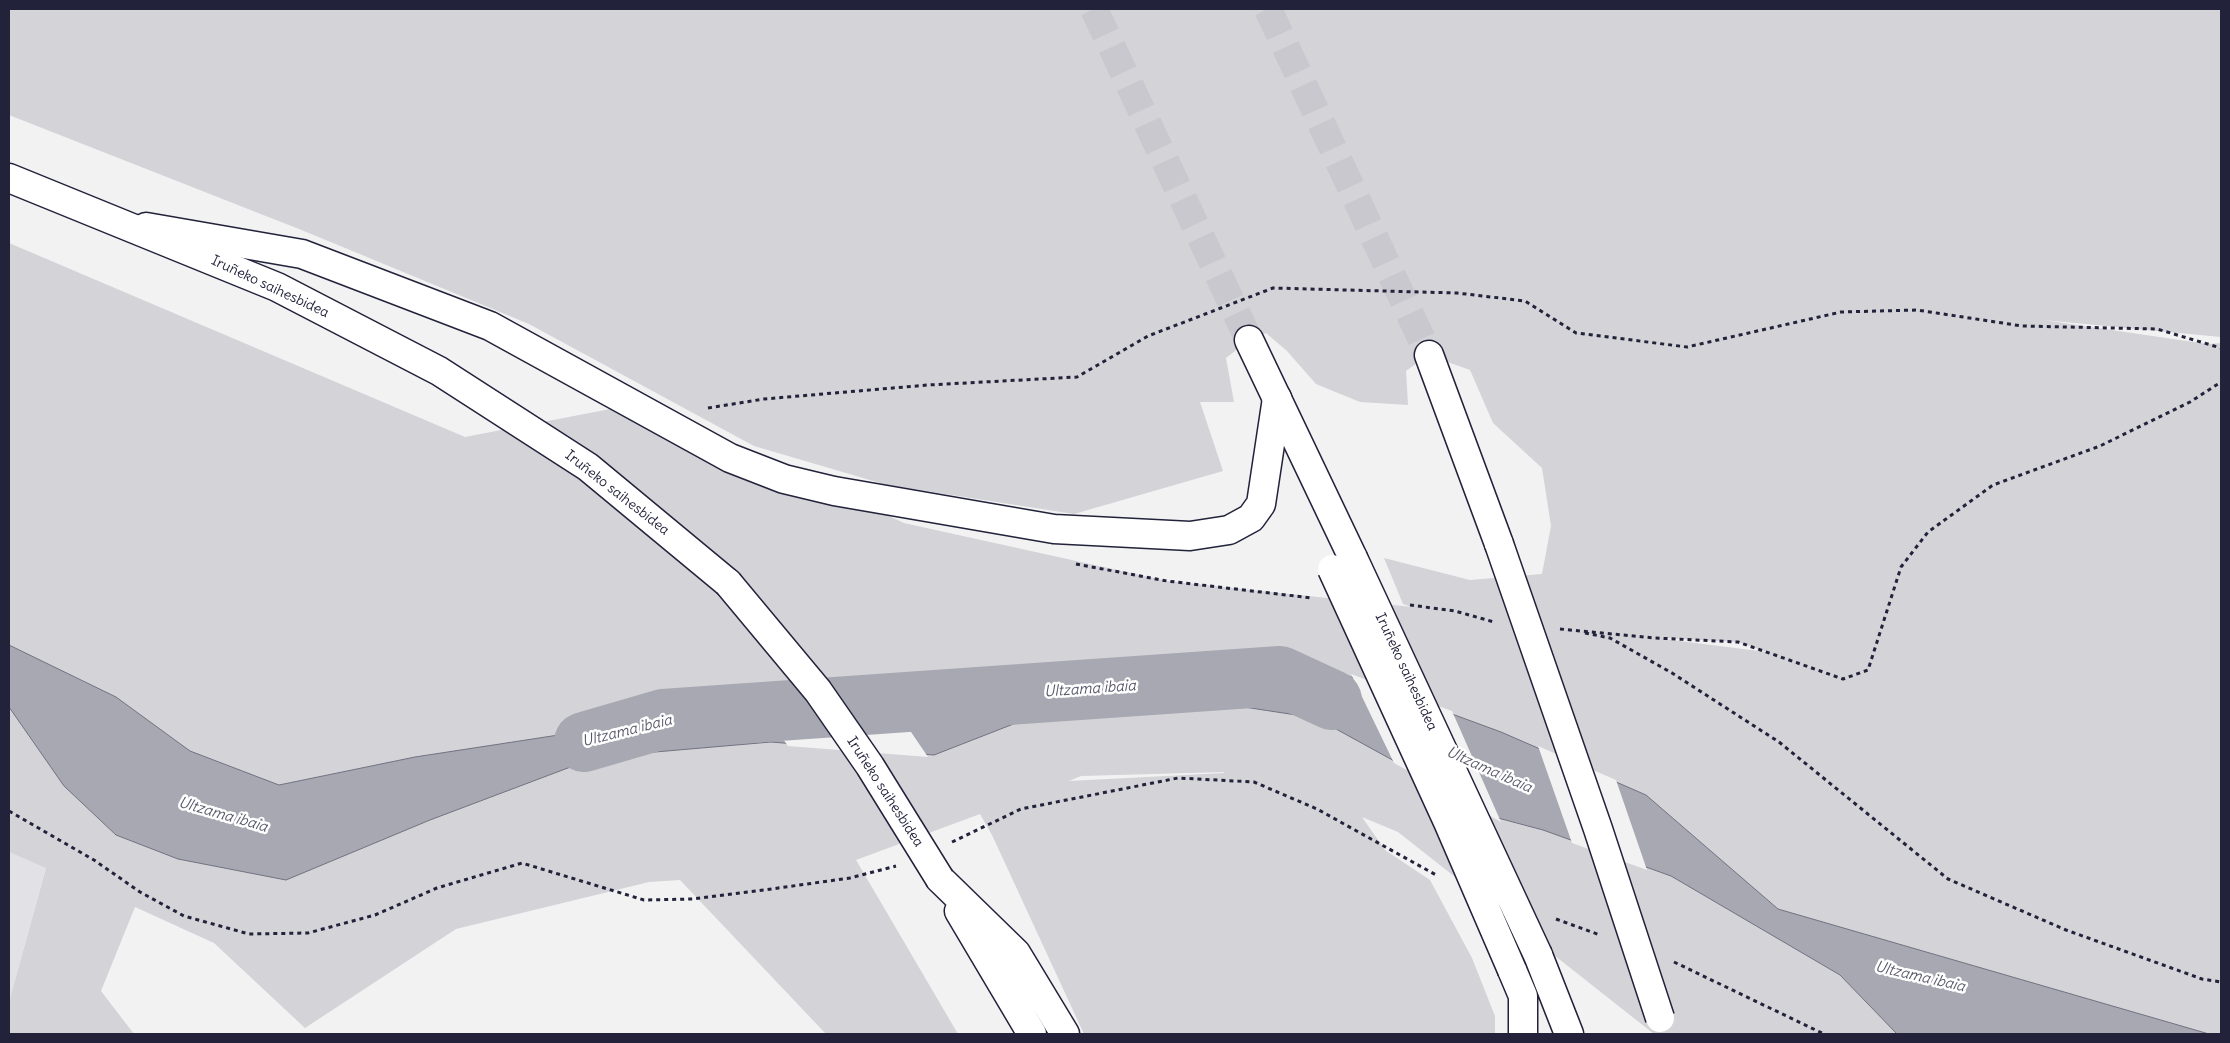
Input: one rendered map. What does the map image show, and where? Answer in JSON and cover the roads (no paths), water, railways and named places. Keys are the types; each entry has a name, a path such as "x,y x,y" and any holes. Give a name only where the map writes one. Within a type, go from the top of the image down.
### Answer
{"main road":[{"name":"Iruñeko saihesbidea","path":"9,178 277,287 439,371 588,467 728,583 818,691 870,766 1032,1034"},
{"path":"122,223 302,254 351,272 490,326 730,458 784,479 834,491 1054,529 1190,536 1229,530 1251,518 1261,504 1277,398"},
{"name":"Iruñeko saihesbidea","path":"1249,340 1316,483 1342,564 1538,955 1569,1034"},
{"path":"1428,355 1499,544 1595,820 1663,1026"},
{"path":"1342,564 1448,822 1523,996 1523,1034"},
{"path":"940,879 1016,953 1065,1034"}],"water":[{"path":"9,645 116,697 190,751 279,785 415,757 663,719 1255,678 1305,660 1501,732 1646,795 1778,909 2209,1034 1897,1034 1840,975 1671,876 1543,830 1498,818 1316,718 1244,707 1016,723 934,755 771,742 597,757 430,820 286,880 178,859 116,835 64,786 9,707"}],"waterway":[{"name":"Ultzama ibaia","path":"584,742 663,719 1280,676 1332,700"}],"tunnel":[{"path":"1094,9 1249,340"},
{"path":"1268,9 1429,355"}]}
